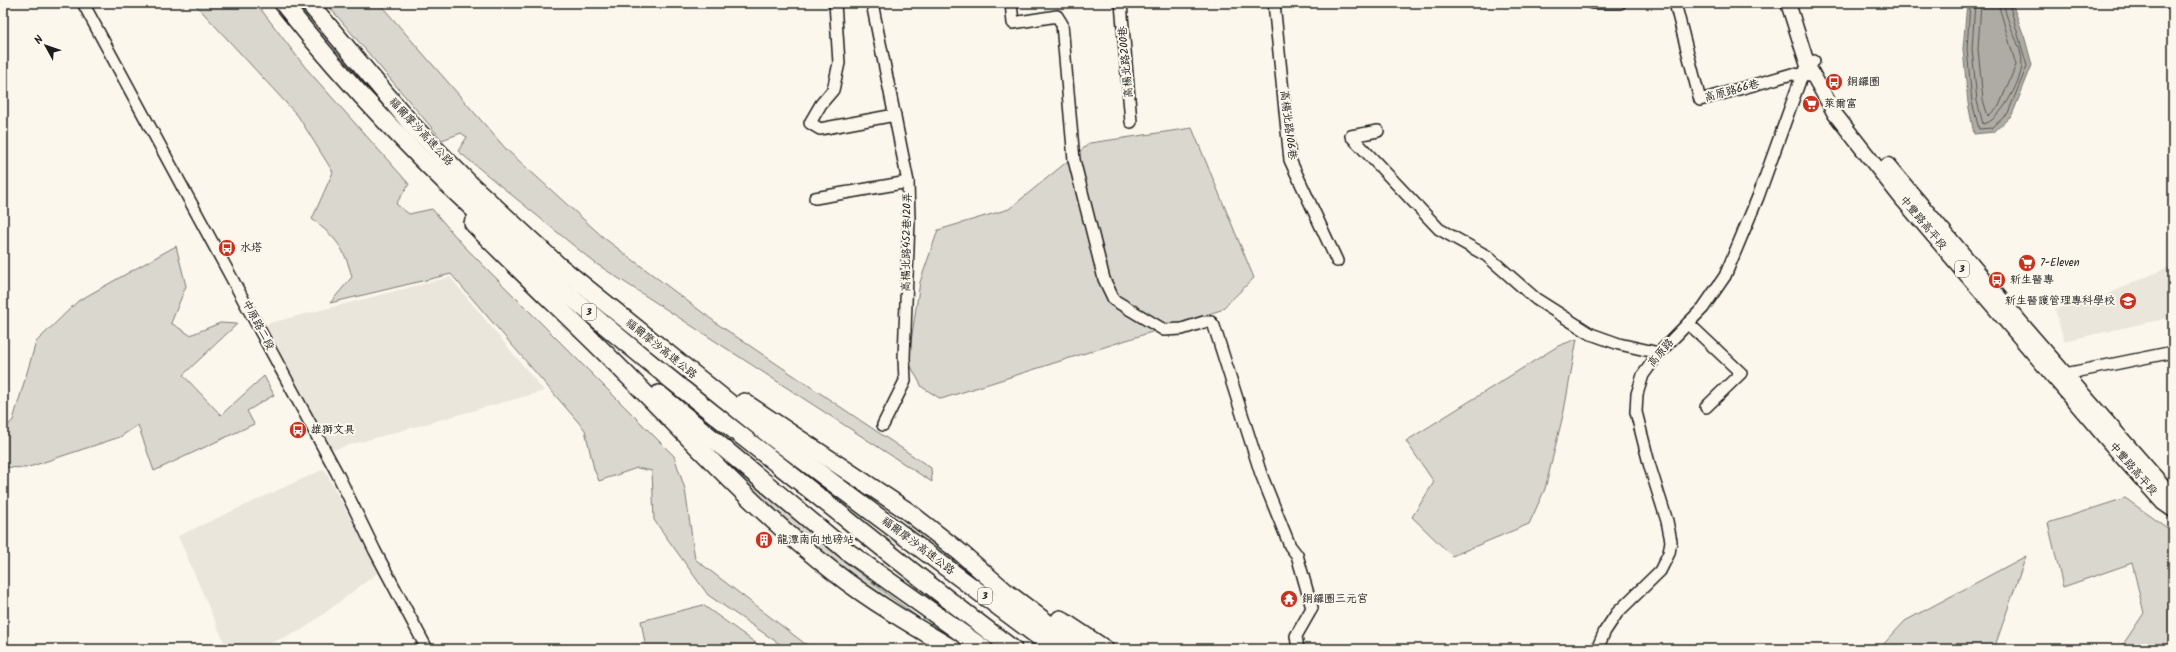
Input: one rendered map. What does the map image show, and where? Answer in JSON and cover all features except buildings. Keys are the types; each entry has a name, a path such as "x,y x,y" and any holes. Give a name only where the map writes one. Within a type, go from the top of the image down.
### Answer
{"highway":[{"name":"福爾摩沙高速公路","path":"283,3 362,95 468,203 571,297 675,385 1013,649"},
{"name":"福爾摩沙高速公路","path":"309,3 412,125 470,183 558,265 773,438 1055,649"},
{"path":"362,95 456,206 710,458 791,535 834,571 866,595 912,625 953,649"},
{"path":"592,340 705,431 848,552 984,649"},
{"path":"658,347 906,510 1006,592 1082,649"},
{"path":"961,554 1105,649"}],"main road":[{"name":"中豐路高平段","path":"1788,3 1810,70 1835,114 1901,198 2112,436 2173,497"},
{"name":"中豐路高平段","path":"1797,3 1810,70 1840,103 1908,191 2065,374 2163,503 2173,510"}],"street":[{"name":"中原路二段","path":"83,3 337,472 375,551 428,649"},
{"path":"835,3 839,63 833,90 821,104 810,123 820,129 895,115"},
{"path":"1010,3 1013,23 1057,16 1062,24 1074,160 1104,278 1114,300 1164,330 1182,329 1204,322 1210,322 1214,326 1262,474 1290,546 1297,555 1312,608 1296,636 1298,649"},
{"name":"高楊北路200巷","path":"1121,3 1131,122"},
{"name":"高楊北路106巷","path":"1274,3 1290,160 1337,261"},
{"path":"1592,3 1620,3"},
{"name":"高原路66巷","path":"1675,3 1700,100 1810,70"},
{"name":"高楊北路452巷120弄","path":"873,8 908,182 909,220 904,358 905,381 883,425"},
{"name":"高原路","path":"1597,649 1617,613 1660,571 1669,553 1671,541 1667,521 1650,467 1636,412 1637,394 1644,375 1659,353 1714,294 1729,268 1810,70"},
{"path":"1378,130 1351,136 1439,228 1487,256 1536,299 1591,334 1619,344 1659,353"},
{"path":"815,198 908,182"},
{"path":"1688,323 1741,373 1706,407"},
{"path":"2065,374 2173,352"}],"shaded area":[{"path":"194,3 256,3 305,67 409,184 396,204 409,214 432,209 463,245 674,456 685,489 695,559 804,643 815,649 787,649 708,595 654,520 652,471 637,468 599,481 594,469 585,430 451,274 330,303 352,277 346,258 334,238 312,219 333,172 298,116"},
{"path":"326,3 379,3 506,149 604,238 719,325 931,468 932,482 595,263 458,151 467,137 461,133 442,140"},
{"path":"1192,128 1254,278 1221,310 941,399 922,387 908,361 920,282 938,230 1009,209 1090,143"},
{"path":"176,246 186,286 171,323 190,335 220,323 237,324 183,375 221,415 264,376 274,395 247,411 254,424 154,471 138,425 120,437 26,468 3,467 3,431 13,420 36,342 78,301"},
{"name":"新生醫護管理專科學校","path":"2173,265 2173,289 2170,291 2173,317 2064,341 2055,309 2106,295"},
{"path":"450,277 544,391 332,450 262,325"},
{"path":"1577,339 1564,411 1545,489 1529,524 1452,556 1412,517 1434,482 1406,441 1558,346"},
{"path":"685,426 850,566 947,639 924,626 811,547"},
{"path":"324,469 379,572 302,630 257,649 227,649 178,536"},
{"path":"2125,498 2173,532 2173,649 2120,649 2144,613 2132,563 2063,587 2048,523"},
{"path":"2026,556 1994,649 1879,649 1905,621"},
{"path":"703,605 764,649 646,649 641,621"}],"water":[{"path":"1967,3 2012,3 2025,39 2032,65 2012,115 1994,132 1974,134 1968,103 1963,49"}],"place":[{"name":"銅鑼圈","path":"1834,82"},
{"name":"萊爾富","path":"1811,104"},
{"name":"水塔","path":"227,248"},
{"name":"7-Eleven","path":"2027,263"},
{"name":"新生醫專","path":"1997,280"},
{"name":"新生醫護管理專科學校","path":"2128,301"},
{"name":"雄獅文具","path":"298,430"},
{"name":"龍潭南向地磅站","path":"764,540"},
{"name":"銅鑼圈三元宮","path":"1289,599"}]}
